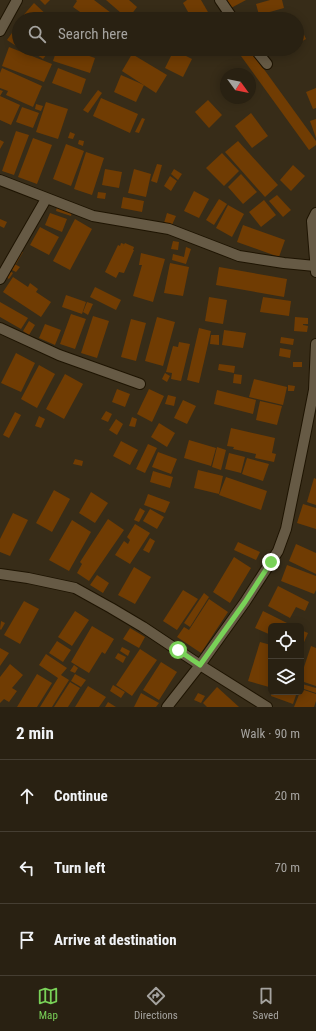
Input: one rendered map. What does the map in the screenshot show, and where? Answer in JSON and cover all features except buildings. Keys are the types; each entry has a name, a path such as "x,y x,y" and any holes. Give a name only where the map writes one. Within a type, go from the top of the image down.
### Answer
{"street":[{"path":"0,31 17,0"},
{"path":"220,0 228,12"},
{"path":"260,56 266,64"},
{"path":"0,180 93,216 169,229 239,256 316,266"},
{"path":"0,279 46,199"},
{"path":"316,212 312,221 316,272"},
{"path":"0,328 59,355 140,384"},
{"path":"167,707 200,665 245,602 278,551 286,529 294,494 314,390 316,344"},
{"path":"0,574 28,578 75,588 143,627 200,665 268,707"}],"route":[{"path":"178,650 200,665 265,573 271,562"}]}
